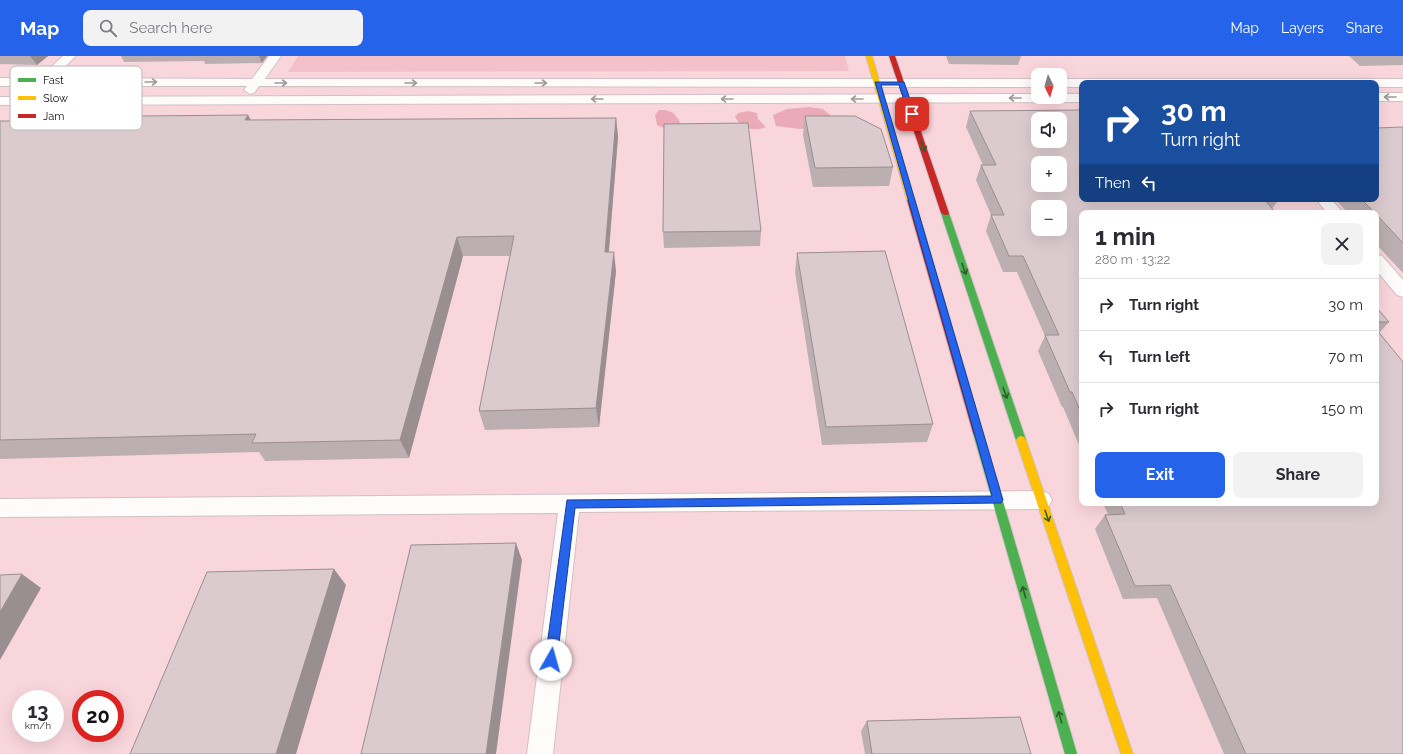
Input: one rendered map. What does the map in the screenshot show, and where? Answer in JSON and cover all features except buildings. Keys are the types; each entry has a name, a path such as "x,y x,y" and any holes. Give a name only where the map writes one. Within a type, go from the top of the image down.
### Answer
{"street":[{"path":"870,56 1071,754"},
{"path":"892,56 1127,754"}],"lane":[{"path":"59,66 70,56"},
{"path":"242,100 275,56"},
{"path":"142,82 1031,83"},
{"path":"1067,83 1079,83"},
{"path":"1379,83 1403,83"},
{"path":"1379,97 1403,97"},
{"path":"142,100 1079,98"},
{"path":"0,101 10,101"},
{"path":"1326,202 1332,210"},
{"path":"1379,263 1403,291"},
{"path":"0,508 1042,500"},
{"path":"540,754 570,503"}],"shaded area":[{"path":"0,56 1403,56 1403,754 0,754"},
{"path":"298,56 845,56 849,71 288,72"},
{"path":"809,107 823,109 831,116 831,126 799,129 776,126 773,115 787,109"},
{"path":"659,110 669,111 676,116 680,122 677,128 666,129 657,125 655,115"},
{"path":"748,111 757,113 758,119 766,127 753,129 745,127 741,124 735,117 738,113"}],"traffic: fast":[{"path":"945,213 1021,440"},
{"path":"978,433 1071,754"}],"traffic: slow":[{"path":"869,56 911,200"},
{"path":"1021,440 1127,754"}],"traffic: jam":[{"path":"892,56 945,213"},
{"path":"911,200 978,433"}],"route":[{"path":"551,660 570,503 998,500 877,83 902,83 912,114"}]}
